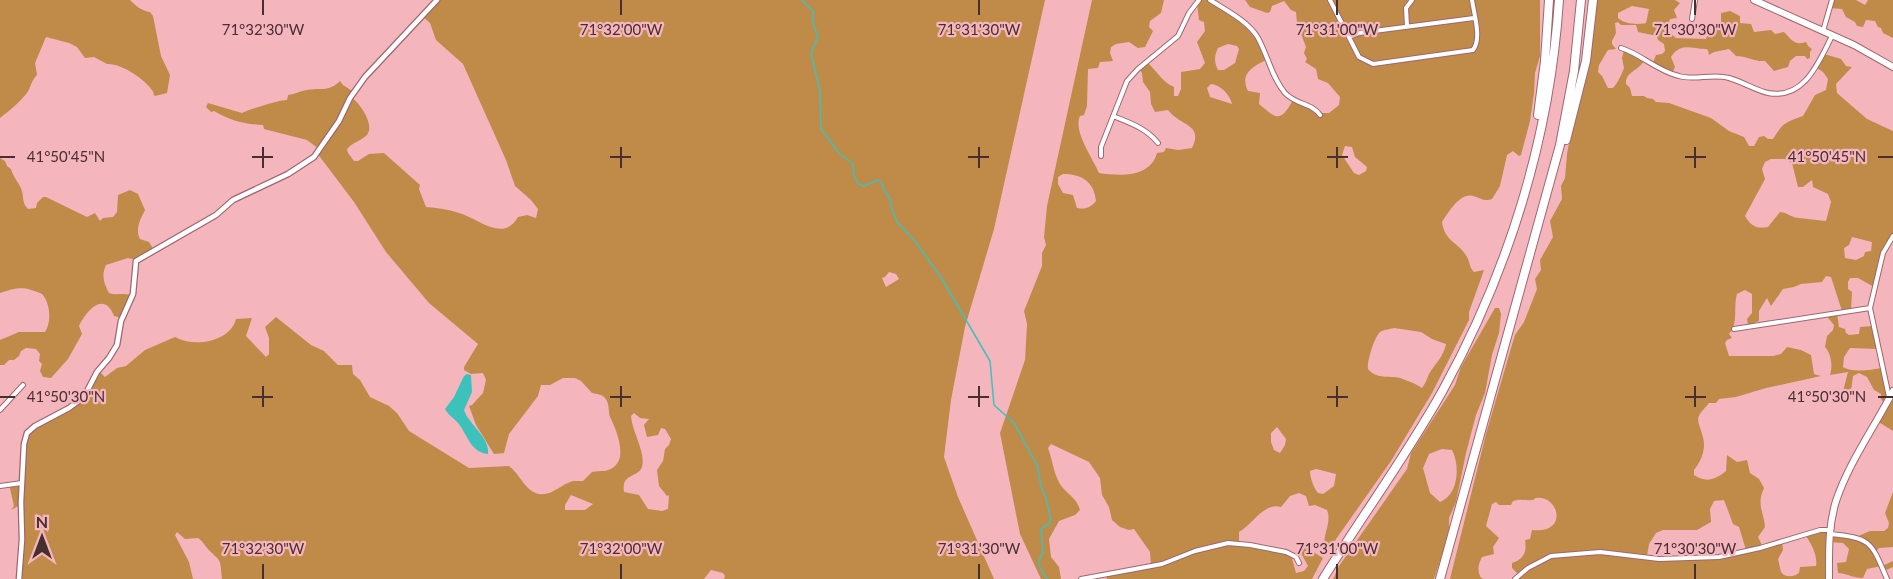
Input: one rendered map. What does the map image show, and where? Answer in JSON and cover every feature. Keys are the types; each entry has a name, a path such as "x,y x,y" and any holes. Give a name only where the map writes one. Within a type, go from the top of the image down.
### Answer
{"highway":[{"path":"1527,185 1544,73 1548,0"},
{"path":"1323,579 1416,435 1454,370 1495,279 1527,185 1539,136 1549,82 1559,0"},
{"path":"1440,579 1553,175 1572,86 1581,0"},
{"path":"1553,175 1563,152 1581,85 1593,0"}],"main road":[{"path":"1754,0 1867,51 1893,68"},
{"path":"1829,579 1829,532 1836,501 1893,391"}],"street":[{"path":"19,579 24,444 27,434 35,426 84,397 97,372 109,358 117,345 121,321 133,294 136,261 216,215 233,200 295,170 314,157 332,133 350,98 365,77 437,0"},
{"path":"1101,156 1101,147 1127,81 1178,36 1199,0"},
{"path":"1210,0 1240,21 1257,37 1284,92 1296,102 1315,108 1320,115"},
{"path":"1330,0 1359,57 1366,63 1373,64 1473,50 1477,40 1472,0"},
{"path":"1407,26 1406,13 1412,0"},
{"path":"1692,19 1695,0"},
{"path":"1823,30 1832,0"},
{"path":"1349,37 1359,33 1474,18"},
{"path":"1620,48 1631,51 1655,66 1678,76 1720,76 1768,93 1780,93 1791,90 1805,81 1820,60 1833,35"},
{"path":"1113,116 1142,128 1158,143"},
{"path":"1889,398 1870,308 1883,254 1893,236"},
{"path":"1734,329 1870,308"},
{"path":"0,410 23,385"},
{"path":"0,486 22,483"},
{"path":"1515,579 1528,568 1551,556 1600,552 1659,559 1719,557 1760,548 1820,530 1865,540 1872,547 1887,579"},
{"path":"1081,579 1158,565 1195,551 1228,543 1286,552 1296,557 1299,563"}],"shaded area":[{"path":"0,0 130,0 153,16 161,56 170,75 167,93 155,96 146,83 126,69 107,64 94,57 85,58 77,47 46,37 35,63 37,75 28,91 0,118"},
{"path":"437,0 1045,0 994,229 965,327 951,400 944,457 958,497 994,579 724,579 723,573 711,570 704,579 222,579 220,561 201,540 198,538 185,539 177,532 175,535 189,562 193,579 19,579 22,542 20,505 11,510 14,506 9,484 22,482 27,434 82,398 99,371 105,377 117,368 126,366 145,350 175,337 192,342 219,338 227,333 236,319 252,318 246,336 266,357 269,354 269,338 265,327 276,317 311,345 324,351 338,365 352,365 353,374 360,380 370,397 389,406 397,413 409,431 469,468 509,466 528,488 534,492 546,494 567,483 583,481 592,472 609,470 615,466 620,449 607,400 599,394 592,393 575,378 563,378 550,385 541,385 538,396 509,434 504,453 494,454 476,425 469,406 483,393 486,380 483,373 471,374 464,370 478,344 429,303 386,252 354,202 317,153 319,149 307,140 264,129 263,125 232,120 214,111 211,112 206,107 208,103 242,113 287,100 288,95 328,88 340,81 354,92 351,97 368,120 367,135 347,149 354,161 369,154 384,153 420,185 419,189 426,207 455,212 498,229 512,225 518,217 527,215 536,218 538,209 515,186 506,160 463,64 436,40 430,23 422,16","holes":["889,272 896,274 899,279 886,287 882,278","634,413 640,418 649,419 644,425 647,437 658,435 661,428 665,429 671,439 657,470 659,486 667,496 669,495 668,509 662,511 648,509 639,495 624,492 625,482 640,470 643,461 631,416","571,495 593,504 585,510 565,510 565,505"]},
{"path":"1092,0 1164,0 1161,13 1150,21 1149,27 1153,31 1145,47 1138,48 1129,42 1116,44 1111,47 1110,53 1113,61 1100,62 1098,68 1088,69 1087,106 1079,122 1081,136 1099,173 1125,175 1148,167 1157,153 1164,152 1166,148 1178,150 1192,148 1195,140 1193,130 1168,110 1155,112 1151,104 1150,92 1138,68 1147,62 1174,87 1174,96 1178,96 1181,89 1181,72 1200,69 1205,63 1197,42 1205,31 1204,22 1199,20 1197,3 1200,0 1207,0 1235,19 1256,39 1268,59 1249,71 1245,79 1246,85 1248,91 1260,93 1259,104 1278,116 1285,112 1293,100 1316,108 1319,113 1329,113 1339,105 1340,97 1328,83 1318,79 1316,69 1305,62 1306,47 1297,23 1296,12 1291,10 1284,1 1272,6 1270,12 1267,13 1250,7 1245,0 1540,0 1540,56 1535,73 1530,121 1521,155 1513,151 1507,155 1500,186 1492,199 1464,197 1455,204 1442,222 1446,234 1465,253 1474,272 1484,270 1469,312 1469,320 1432,393 1391,461 1327,552 1324,541 1328,521 1327,510 1315,505 1309,506 1306,496 1299,493 1290,496 1281,507 1275,506 1264,511 1239,532 1239,543 1291,555 1296,573 1304,571 1308,566 1301,553 1304,546 1323,558 1312,579 1107,579 1106,574 1151,566 1150,552 1134,529 1120,527 1112,520 1109,507 1102,495 1100,478 1089,462 1051,444 1048,448 1058,479 1080,510 1075,515 1059,521 1049,539 1051,557 1059,567 1061,579 1041,579 1020,534 1000,433 1025,360 1027,324 1024,311 1042,266 1042,253 1046,245 1044,237 1047,206","holes":["1228,44 1237,46 1239,49 1235,63 1224,70 1218,70 1216,64 1215,56 1218,48","1211,84 1224,91 1232,104 1210,97 1207,88","1345,146 1352,147 1355,157 1367,167 1366,171 1359,175 1354,173 1342,155","1063,174 1081,177 1093,188 1096,201 1088,208 1077,208 1073,195 1063,193 1058,184 1058,177","1394,328 1421,332 1446,344 1422,388 1400,378 1376,375 1368,369 1371,350 1381,331","1277,427 1286,439 1280,453 1274,450 1271,433","1316,469 1336,474 1334,486 1323,494 1318,493 1312,483 1310,471"]},
{"path":"1590,0 1675,0 1680,3 1674,10 1677,18 1670,19 1668,31 1676,38 1706,39 1709,32 1721,23 1721,13 1730,11 1740,16 1740,23 1751,24 1754,32 1771,30 1775,34 1784,32 1796,42 1806,42 1812,49 1810,58 1796,56 1790,61 1788,67 1774,71 1765,61 1736,56 1729,49 1709,55 1706,49 1682,48 1671,57 1675,67 1671,75 1652,65 1656,55 1665,51 1664,44 1658,40 1657,36 1638,32 1636,25 1615,23 1616,33 1612,44 1616,49 1608,50 1599,65 1598,72 1608,88 1613,88 1622,73 1624,50 1644,61 1626,80 1632,96 1644,96 1656,102 1669,103 1711,118 1729,131 1744,137 1749,146 1754,146 1759,137 1773,139 1785,124 1803,116 1815,95 1826,90 1828,79 1817,68 1824,54 1841,59 1846,66 1852,67 1836,84 1837,93 1867,119 1893,131 1893,236 1887,245 1874,287 1858,278 1850,278 1848,289 1852,292 1851,310 1842,311 1831,277 1826,276 1822,282 1783,289 1771,306 1767,298 1759,311 1759,321 1748,325 1747,319 1752,313 1752,294 1745,290 1737,294 1734,325 1729,334 1732,338 1725,343 1729,356 1773,356 1781,354 1787,347 1801,350 1811,355 1814,374 1821,376 1709,403 1698,419 1704,448 1694,475 1706,480 1718,477 1726,471 1727,455 1737,462 1747,460 1750,473 1759,479 1764,488 1761,504 1765,527 1758,537 1763,547 1782,540 1783,550 1778,559 1781,572 1790,576 1799,573 1800,567 1816,566 1813,549 1804,534 1819,530 1856,537 1870,531 1884,531 1888,528 1889,523 1885,513 1893,492 1893,547 1879,548 1875,552 1882,566 1893,561 1893,567 1884,571 1881,566 1867,569 1863,578 1838,573 1837,563 1846,562 1849,549 1843,543 1829,542 1829,579 1516,579 1519,575 1512,568 1512,563 1524,554 1525,540 1530,539 1532,530 1544,530 1556,521 1555,508 1550,502 1536,498 1516,500 1511,505 1499,505 1496,502 1492,504 1486,526 1499,538 1493,547 1494,554 1482,557 1478,568 1481,578 1484,579 1450,579 1486,434 1511,348 1537,289 1535,279 1541,270 1540,260 1553,237 1550,221 1562,199 1561,186 1565,178 1567,154 1576,116","holes":["1632,6 1649,9 1646,23 1643,24 1624,22 1618,18 1618,13","1771,159 1785,159 1792,163 1798,187 1803,187 1812,180 1813,187 1828,194 1831,202 1826,221 1797,218 1780,212 1768,227 1760,228 1749,222 1745,216 1765,179 1762,169 1765,162","1852,237 1872,242 1871,251 1865,252 1864,256 1856,260 1845,258 1844,248 1849,245","1724,500 1733,524 1739,527 1746,550 1684,559 1647,556 1649,544 1656,533 1663,530 1697,530 1711,522 1710,509 1714,501"]},
{"path":"1832,0 1856,0 1865,5 1868,0 1893,0 1893,38 1883,33 1875,21 1866,20 1863,27 1857,26 1855,22 1846,17 1842,9 1829,8"},
{"path":"0,158 11,169 28,209 36,208 37,203 46,197 87,217 95,213 100,221 103,218 113,217 117,212 118,195 130,190 138,194 145,210 138,232 140,239 149,242 154,250 137,260 128,258 106,265 103,276 109,293 132,296 122,318 114,316 105,304 91,309 79,326 82,334 68,359 51,378 43,377 40,371 42,364 39,361 40,354 36,349 26,348 14,360 0,365 0,340 19,332 45,332 49,318 47,302 42,294 21,288 0,293"},
{"path":"1495,308 1499,308 1501,314 1499,333 1492,355 1485,393 1476,415 1456,502 1449,518 1449,534 1434,579 1333,579 1339,566 1407,469 1411,453 1455,385 1461,367","holes":["1442,449 1452,450 1456,463 1456,479 1451,493 1440,502 1430,493 1423,468 1429,454"]},
{"path":"1837,313 1839,327 1845,329 1849,335 1859,334 1860,327 1873,326 1877,349 1850,348 1844,357 1843,367 1857,370 1882,368 1887,391 1893,391 1893,431 1877,421 1885,404 1881,399 1881,394 1874,390 1867,377 1859,373 1853,376 1851,391 1843,391 1848,372 1830,375 1831,360 1825,347 1827,336 1833,330 1834,325 1828,318 1828,314"}],"water":[{"path":"467,374 471,375 472,392 464,410 486,442 488,454 482,453 473,446 458,423 445,409"}],"waterway":[{"path":"802,0 813,11 813,23 818,37 811,53 820,91 821,129 840,154 853,164 858,184 864,186 878,180 882,183 890,198 897,222 915,241 942,279 990,361 994,405 1014,423 1037,465 1051,520 1041,529 1043,553 1039,564 1047,579"}]}
